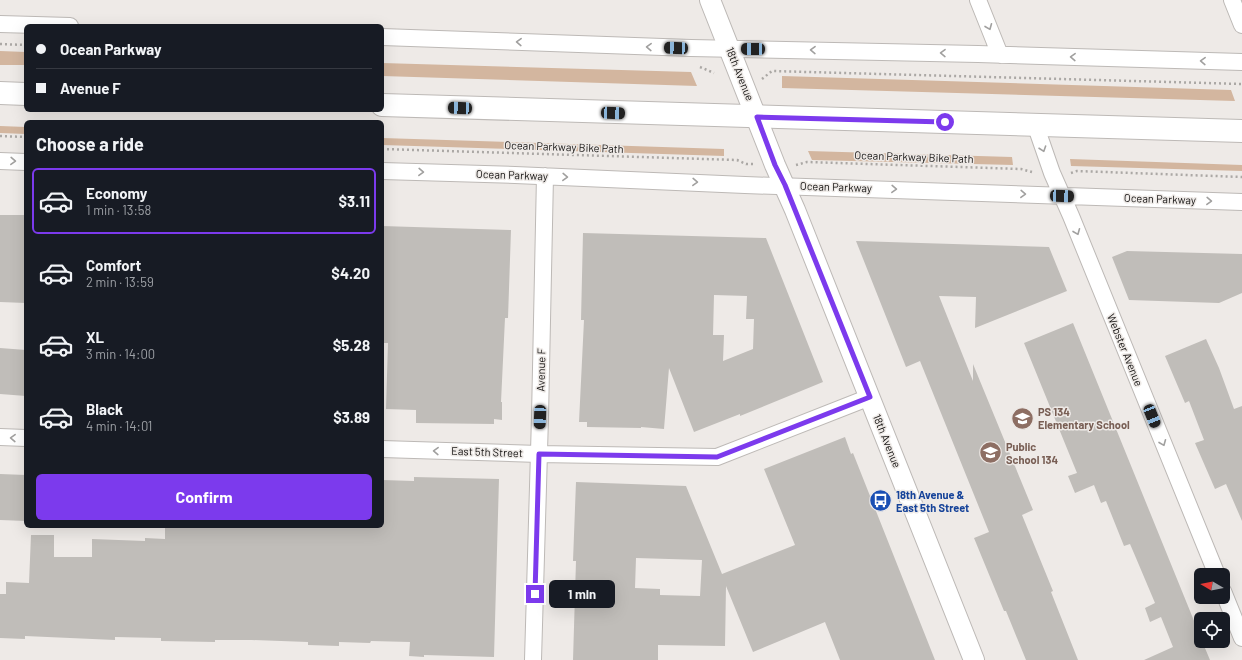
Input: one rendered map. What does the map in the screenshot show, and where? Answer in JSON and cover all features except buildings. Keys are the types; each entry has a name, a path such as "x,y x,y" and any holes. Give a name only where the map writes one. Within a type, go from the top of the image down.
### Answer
{"main road":[{"path":"0,93 24,94"},
{"path":"384,105 1242,131"}],"street":[{"name":"18th Avenue","path":"710,0 974,660"},
{"path":"978,0 1000,55"},
{"path":"1232,0 1242,25"},
{"path":"0,24 24,25"},
{"path":"384,37 730,49 1242,62"},
{"name":"Webster Avenue","path":"1034,124 1052,174 1074,223 1214,568"},
{"path":"0,161 24,162"},
{"name":"Ocean Parkway","path":"384,171 1242,202"},
{"name":"Avenue F","path":"533,660 546,176"},
{"name":"East 5th Street","path":"384,449 539,454 717,457 870,397"},
{"path":"0,437 24,438"},
{"path":"1228,604 1242,638"}],"path":[{"path":"0,44 24,45"},
{"path":"762,79 772,71 1242,84"},
{"path":"0,136 24,137"},
{"name":"Ocean Parkway Bike Path","path":"384,149 737,160 746,164"},
{"name":"Ocean Parkway Bike Path","path":"797,165 807,162 815,162 1021,169 1030,172"},
{"path":"1064,174 1077,171 1242,177"}],"shaded area":[{"path":"0,51 24,52 24,65 0,65"},
{"path":"384,63 691,72 697,86 384,76"},
{"path":"782,76 1231,90 1235,101 782,88"},
{"path":"0,126 24,127 24,134 0,133"},
{"path":"384,138 724,149 724,156 384,145"},
{"path":"808,151 1012,157 1013,165 812,160"},
{"path":"1070,159 1242,165 1242,171 1071,166"}],"place":[{"name":"PS 134 Elementary School","path":"1022,418"},
{"name":"Public School 134","path":"991,453"},
{"name":"18th Avenue & East 5th Street","path":"881,501"}],"route":[{"path":"535,594 539,454 717,457 870,397 785,185 775,165 757,117 945,122"}]}
